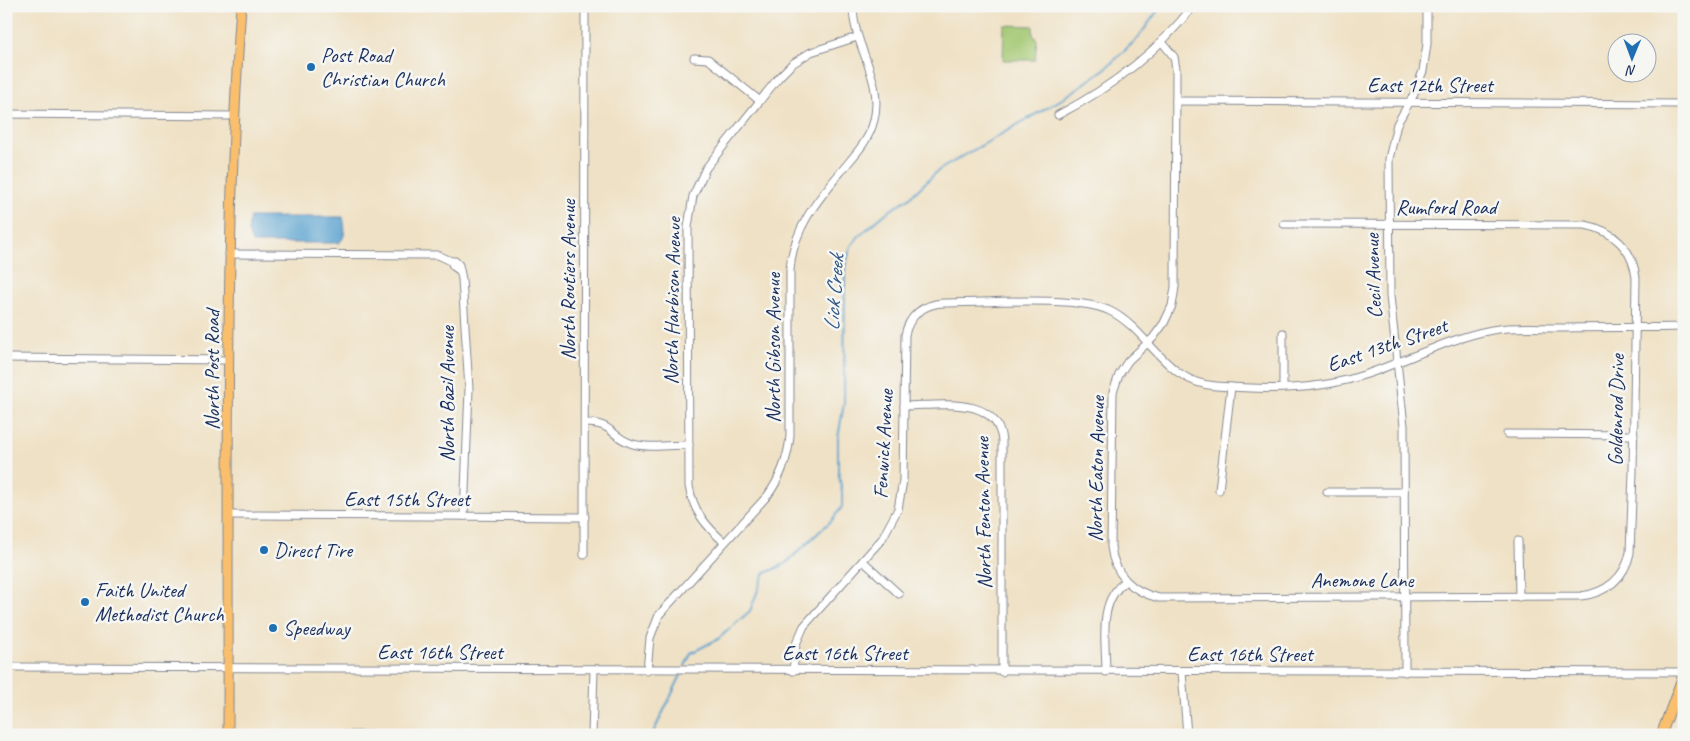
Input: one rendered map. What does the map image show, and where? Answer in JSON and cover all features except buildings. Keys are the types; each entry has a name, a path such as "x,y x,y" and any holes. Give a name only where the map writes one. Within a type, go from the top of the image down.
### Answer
{"main road":[{"name":"North Post Road","path":"228,735 230,254 234,116 241,6"},
{"path":"1661,735 1684,673"}],"street":[{"name":"North Routiers Avenue","path":"584,555 585,6"},
{"name":"North Gibson Avenue","path":"647,671 650,638 659,615 768,495 778,479 785,462 790,436 790,270 794,245 810,211 863,144 876,113 875,82 857,37 853,6"},
{"path":"1058,115 1101,90 1139,63 1162,42 1193,6"},
{"name":"Cecil Avenue","path":"1405,672 1404,420 1390,296 1390,146 1397,124 1420,80 1425,65 1427,6"},
{"name":"North Harbison Avenue","path":"724,542 705,524 694,505 689,486 690,208 695,190 706,168 784,71 797,60 826,46 857,37"},
{"name":"North Eaton Avenue","path":"1126,581 1117,568 1111,547 1112,399 1122,368 1164,323 1174,297 1176,63 1171,51 1162,42"},
{"path":"694,58 708,59 760,101"},
{"name":"East 12th Street","path":"1176,101 1684,104"},
{"path":"6,114 234,116"},
{"name":"Rumford Road","path":"1284,224 1582,225 1606,231"},
{"name":"Goldenrod Drive","path":"1602,590 1622,574 1630,553 1634,435 1634,265 1625,248 1606,231"},
{"name":"North Bazil Avenue","path":"230,254 438,255 457,262 460,271 469,388 464,516"},
{"name":"East 13th Street","path":"921,310 930,305 943,303 1086,304 1104,309 1118,316 1170,368 1184,377 1204,385 1231,387 1317,386 1342,381 1491,330 1513,328 1684,327"},
{"name":"Fenwick Avenue","path":"793,671 795,647 804,626 886,535 900,503 903,481 905,335 909,323 921,310"},
{"path":"1283,387 1284,333"},
{"path":"6,358 229,360"},
{"path":"1219,490 1231,387"},
{"name":"North Fenton Avenue","path":"904,406 976,408 990,416 999,429 1002,441 1002,672"},
{"path":"585,423 602,424 621,438 634,444 688,445"},
{"path":"1507,434 1634,435"},
{"path":"1327,492 1404,492"},
{"name":"East 15th Street","path":"229,515 585,517"},
{"path":"1518,541 1519,597"},
{"path":"862,561 899,594"},
{"path":"1106,672 1107,607 1114,592 1126,581"},
{"name":"Anemone Lane","path":"1126,581 1144,594 1159,598 1581,596 1602,590"},
{"name":"East 16th Street","path":"6,667 647,671 1684,673"},
{"path":"592,735 594,670"},
{"path":"1182,672 1187,735"},
{"path":"316,735 508,735"}],"green space":[{"path":"1004,25 1033,26 1033,35 1037,39 1035,60 1003,60"},
{"path":"1684,710 1684,735 1675,735"}],"water":[{"path":"250,217 343,217 344,235 339,243 252,243 248,232"}],"waterway":[{"name":"Lick Creek","path":"685,666 691,653 718,639 750,611 764,574 785,564 832,520 842,507 842,492 838,470 838,438 844,403 845,267 851,246 859,236 885,214 909,198 939,170 1064,98 1106,68 1138,38 1161,6"},
{"name":"Lick Creek","path":"652,735 682,673"}],"place":[{"name":"Post Road Christian Church","path":"311,67"},
{"name":"Direct Tire","path":"264,550"},
{"name":"Faith United Methodist Church","path":"85,602"},
{"name":"Speedway","path":"273,628"}]}
